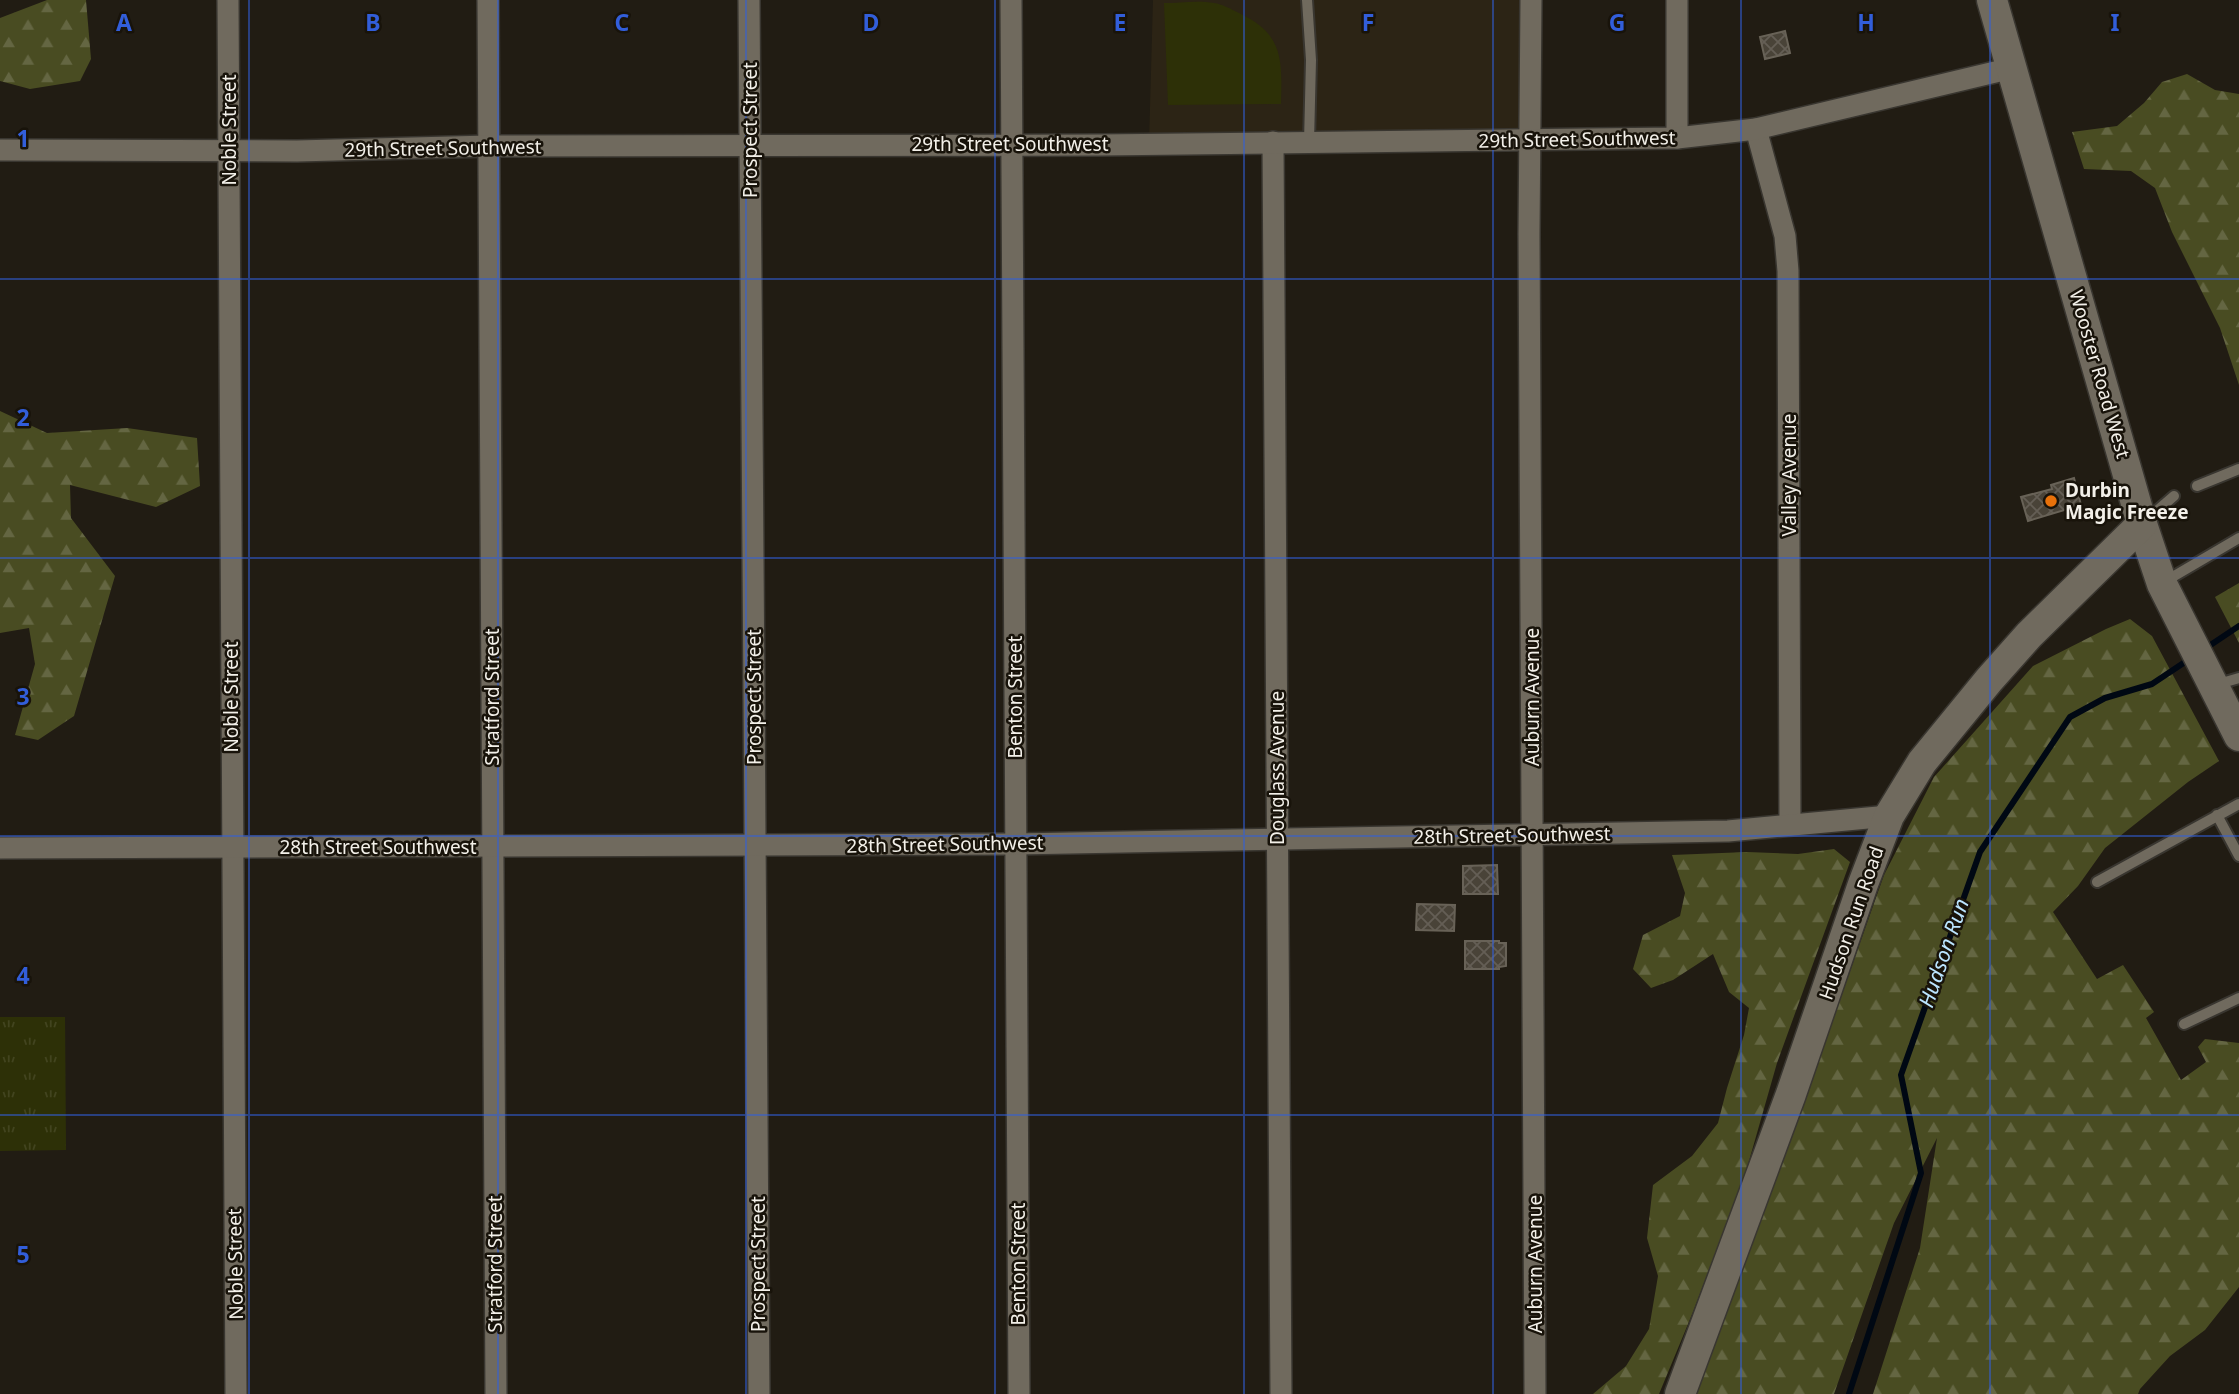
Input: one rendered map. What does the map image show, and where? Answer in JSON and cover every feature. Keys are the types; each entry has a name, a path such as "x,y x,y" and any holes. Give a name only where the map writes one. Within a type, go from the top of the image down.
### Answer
{"main road":[{"name":"Wooster Road West","path":"1992,0 2142,523 2162,584 2181,623 2220,680 2239,736"},
{"name":"Hudson Run Road","path":"1680,1394 1791,1094 1889,816 1922,762 1958,716 2029,635 2142,523"}],"street":[{"name":"Noble Street","path":"228,0 236,1394"},
{"name":"Stratford Street","path":"488,0 496,1394"},
{"name":"Prospect Street","path":"749,0 759,1394"},
{"name":"Benton Street","path":"1012,0 1019,1394"},
{"name":"Auburn Avenue","path":"1531,0 1535,1394"},
{"path":"1677,0 1677,138"},
{"name":"29th Street Southwest","path":"0,150 297,151 489,146 1012,145 1677,138 1756,130 2012,68"},
{"name":"Valley Avenue","path":"1756,130 1783,227 1788,271 1790,825"},
{"name":"Douglass Avenue","path":"1273,142 1281,1394"},
{"name":"28th Street Southwest","path":"0,848 1016,844 1728,831 1889,816"}],"lane":[{"path":"1307,0 1311,60 1310,142"},
{"path":"2197,486 2239,469"},
{"path":"2142,523 2174,496"},
{"path":"2162,584 2239,538"},
{"path":"2097,882 2239,804"},
{"path":"2217,815 2239,856"},
{"path":"2184,1024 2239,998"}],"shaded area":[{"path":"1153,0 1531,0 1530,140 1149,144"}],"green space":[{"path":"47,0 86,0 91,59 80,81 30,89 0,81 0,18"},
{"path":"1164,3 1217,4 1254,21 1265,30 1272,39 1280,61 1281,104 1168,105"},
{"path":"2187,74 2215,90 2239,94 2239,385 2220,328 2172,232 2155,188 2131,171 2084,169 2072,132 2117,126 2144,103 2162,82"},
{"path":"0,411 47,433 127,428 197,438 200,486 156,507 70,485 71,518 115,576 74,716 38,740 15,735 35,664 29,628 0,633"},
{"path":"2239,583 2239,643 2215,597"},
{"path":"2130,619 2152,636 2219,761 2188,782 2105,848 2078,886 2053,912 2097,979 2123,965 2154,1012 2146,1018 2181,1080 2206,1062 2198,1047 2205,1039 2239,1043 2239,1287 2205,1330 2170,1356 2138,1394 1873,1394 1920,1248 1937,1138 1894,1223 1834,1394 1694,1394 1797,1121 1884,875 1934,777 2033,666"},
{"path":"1834,849 1850,862 1777,1063 1745,1175 1659,1394 1593,1394 1626,1366 1649,1329 1658,1276 1647,1238 1653,1185 1692,1156 1718,1123 1744,1035 1749,1008 1729,992 1713,954 1673,980 1651,988 1633,969 1643,935 1680,916 1685,893 1672,855 1747,852 1798,854"},
{"path":"0,1017 65,1017 66,1150 0,1151"}],"building":[{"path":"1785,31 1790,53 1765,59 1760,37"},
{"name":"Durbin Magic Freeze","path":"2074,478 2081,505 2028,521 2021,497 2052,489 2051,485"},
{"path":"1497,865 1498,894 1463,894 1463,866"},
{"path":"1417,904 1455,905 1454,931 1416,930"},
{"path":"1465,941 1506,943 1506,966 1499,969 1465,969"}],"waterway":[{"name":"Hudson Run","path":"2206,648 2239,626"},
{"name":"Hudson Run","path":"1849,1394 1921,1173 1901,1075 1980,852 2070,717 2105,698 2152,684 2191,658"}],"place":[{"name":"Durbin Magic Freeze","path":"2051,501"}]}
